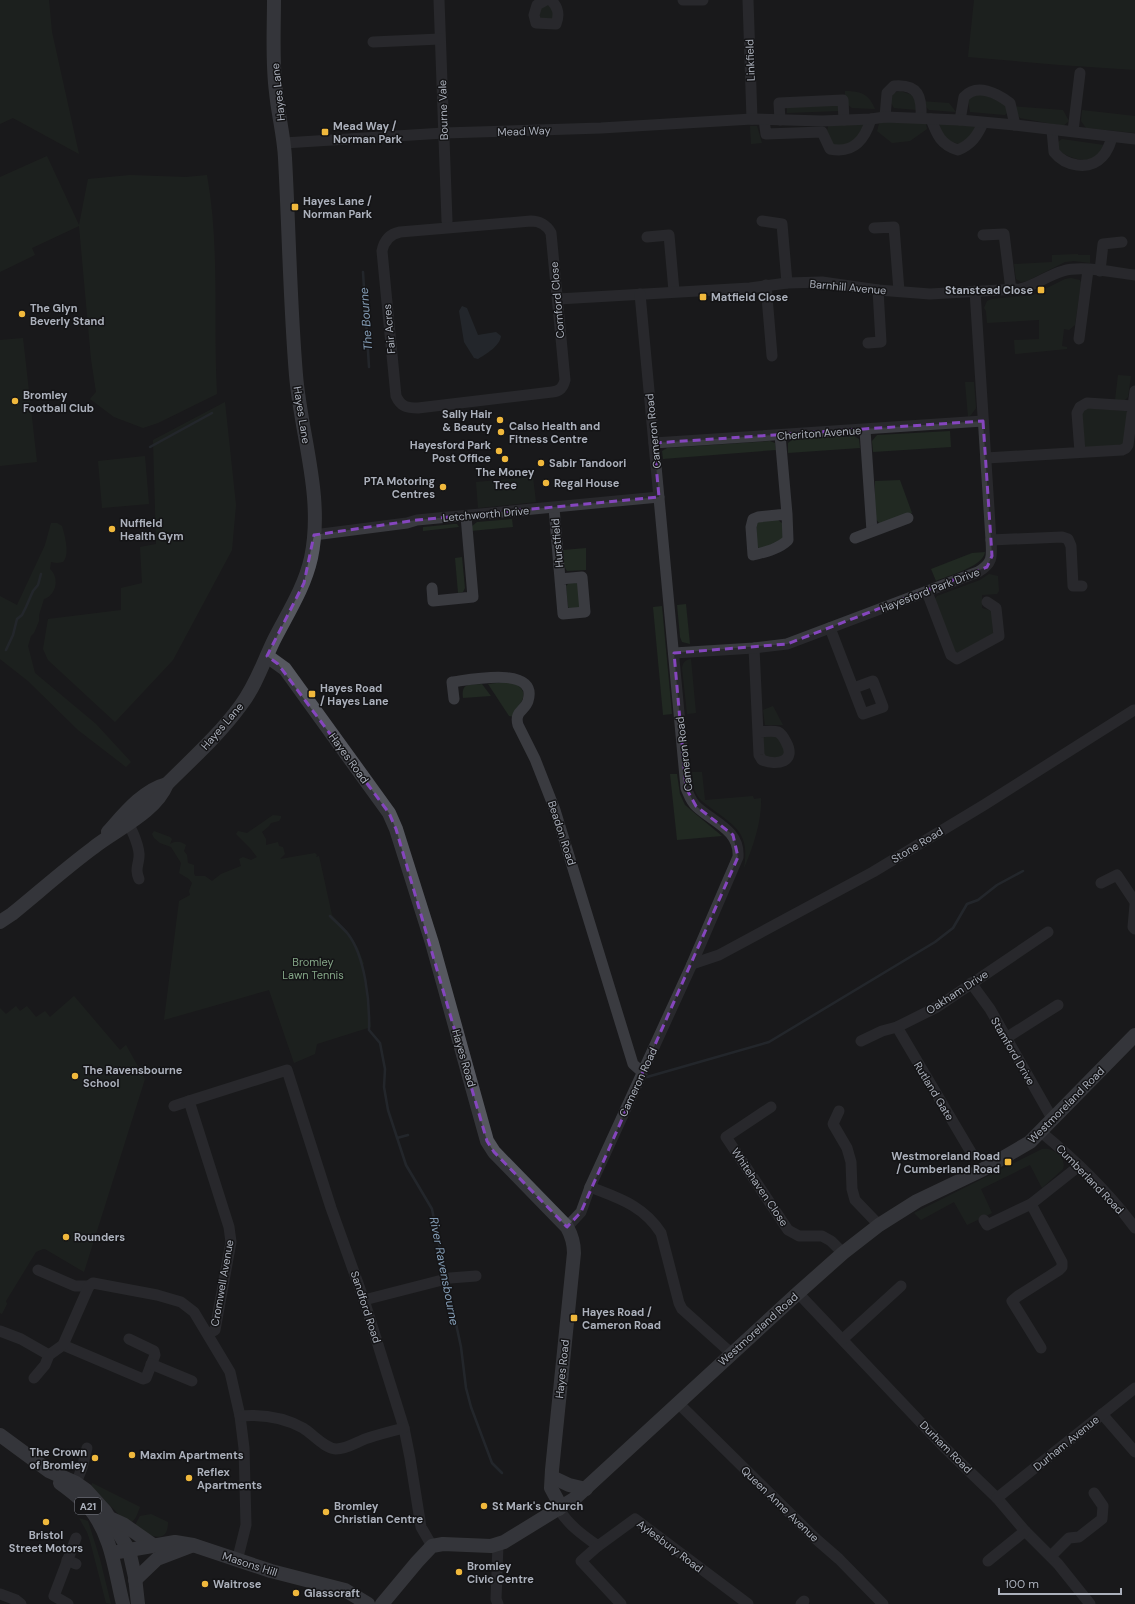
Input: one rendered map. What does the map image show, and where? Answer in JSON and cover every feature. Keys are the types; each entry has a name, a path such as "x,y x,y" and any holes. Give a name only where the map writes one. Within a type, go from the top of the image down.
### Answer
{"main road":[{"name":"Hayes Lane","path":"0,922 12,914 94,847 128,824 163,794 167,784 220,730 242,705 254,686 274,640 286,621 304,584 314,535 314,509 310,466 296,377 284,143 276,91 274,0"},
{"name":"Hayes Road","path":"267,656 285,669 389,813 396,829 432,943 487,1141 494,1152 567,1227 573,1240 574,1254 552,1470 552,1488 558,1501 559,1509"},
{"name":"Hayes Lane","path":"94,847 129,809 156,787 167,784"},
{"name":"Westmoreland Road","path":"432,1546 443,1544 488,1546 498,1544 514,1538 574,1499 731,1354 843,1254 879,1225 917,1201 982,1170 1022,1148 1053,1120 1135,1035"},
{"name":"A21","path":"0,1435 49,1471 59,1482 90,1509 99,1523 112,1553 123,1604"},
{"name":"A21","path":"49,1471 76,1483 86,1490 111,1519 129,1550 138,1604"},
{"path":"552,1476 569,1485 586,1489"},
{"path":"552,1476 563,1490 574,1499"},
{"path":"111,1519 123,1524 153,1545"},
{"name":"Masons Hill","path":"112,1553 175,1542 193,1545 237,1561 271,1571 331,1585 345,1590 368,1604"},
{"path":"135,1580 157,1558 193,1545"},
{"path":"382,1604 432,1546"}],"street":[{"name":"Bourne Vale","path":"439,0 447,221"},
{"path":"546,0 537,4 534,15 536,23 556,24 559,16 557,6 551,0"},
{"path":"683,0 703,0"},
{"name":"Linkfield","path":"748,0 752,119"},
{"path":"373,42 440,39"},
{"path":"1073,131 1080,73"},
{"path":"885,117 887,93 894,86 899,86 912,89 917,92 922,103 926,119 936,134 950,148 958,150 968,146 976,138 984,123"},
{"path":"960,120 964,97 973,90 980,89 986,90 1010,103 1015,125"},
{"path":"780,120 779,103 843,100 844,120"},
{"name":"Mead Way","path":"284,143 444,133 601,128 752,119 822,121 885,117 960,120 1073,131 1135,139"},
{"path":"822,121 822,132 830,149 838,150 851,147 867,133 871,119"},
{"path":"764,120 766,134 822,132"},
{"path":"1052,130 1054,152 1069,162 1084,166 1101,158 1107,151 1112,137"},
{"name":"Cornford Close","path":"531,221 540,222 549,228 551,233 565,380 560,390"},
{"name":"Fair Acres","path":"531,221 400,232 395,233 385,241 382,251 396,396 406,408 418,408 560,390"},
{"path":"762,221 782,224 787,283"},
{"path":"874,228 894,227 898,291"},
{"path":"984,235 1004,234 1010,290"},
{"path":"647,237 670,235 674,291"},
{"path":"1100,271 1099,244 1122,242"},
{"name":"Barnhill Avenue","path":"558,299 674,291 750,288 787,283 822,282 878,290 930,294 1010,290 1029,287 1063,271 1074,269 1135,276"},
{"path":"1078,339 1088,270"},
{"path":"766,285 772,356"},
{"path":"868,343 880,342 878,290"},
{"name":"Hayesford Park Drive","path":"674,652 754,648 787,644 927,592 978,572 987,566 992,556 975,291"},
{"name":"Cameron Road","path":"567,1227 581,1212 590,1188 737,862 739,851 733,836 727,829 696,806 690,798 686,788 640,294"},
{"path":"986,458 1122,450 1128,445 1135,392"},
{"path":"1080,452 1077,413 1080,407 1087,403 1133,406"},
{"name":"Cheriton Avenue","path":"654,443 780,436 983,421"},
{"path":"865,430 872,531"},
{"path":"780,436 787,514 788,540 784,544 765,552 753,560 751,527 753,519 758,517 787,514"},
{"name":"Letchworth Drive","path":"314,535 407,523 417,520 659,497"},
{"name":"Hurstfield","path":"554,508 560,579"},
{"path":"432,588 434,601 473,597 466,516"},
{"path":"855,538 908,518"},
{"path":"991,540 1062,537 1068,539 1071,546 1073,586 1082,586"},
{"path":"927,592 951,656 957,659 999,636 996,608 987,602"},
{"path":"830,628 854,688"},
{"path":"754,648 758,732"},
{"name":"Beadon Road","path":"454,699 452,682 484,678 512,677 520,679 528,690 528,702 518,713 518,724 535,759 555,810 633,1064 642,1072"},
{"name":"Stone Road","path":"692,964 719,955 873,872 984,805 1134,710"},
{"path":"128,824 133,831 139,857 136,871 139,879"},
{"path":"1102,882 1117,875 1135,902"},
{"path":"1135,905 1133,927 1135,929"},
{"name":"Oakham Drive","path":"861,1041 882,1031 897,1028 937,1007 1048,932"},
{"name":"Stamford Drive","path":"971,983 990,1009 1053,1120"},
{"path":"1006,1038 1058,1005"},
{"name":"Rutland Gate","path":"897,1028 972,1154"},
{"name":"Sandford Road","path":"189,1101 287,1070 331,1208 364,1300 404,1428 421,1527 432,1546"},
{"path":"174,1106 189,1101"},
{"name":"Cromwell Avenue","path":"189,1101 229,1227 230,1242 214,1330 208,1334 230,1372 240,1416 244,1448 246,1525 237,1561"},
{"name":"Whitehaven Close","path":"771,1107 726,1137 788,1230 799,1236 822,1236 831,1241 843,1254"},
{"path":"839,1111 833,1124 847,1148 851,1162 852,1189 855,1200 879,1225"},
{"name":"Cumberland Road","path":"1041,1132 1062,1149 1079,1166 1125,1214 1135,1228"},
{"path":"984,1220 987,1225 1031,1204 1079,1166"},
{"path":"590,1188 633,1205 655,1223 661,1233 679,1303 682,1309 731,1354"},
{"path":"1031,1204 1062,1262 1062,1267 1059,1270 1012,1301 1041,1348"},
{"path":"38,1270 75,1286 94,1285 157,1295 181,1302 194,1312 208,1334"},
{"path":"364,1300 446,1279 476,1276"},
{"path":"34,1378 45,1365 49,1355 63,1345 94,1285"},
{"path":"843,1339 901,1286"},
{"name":"Durham Road","path":"798,1293 944,1447 997,1498 1026,1531 1051,1556 1090,1604"},
{"path":"0,1331 21,1339 49,1355"},
{"path":"63,1345 143,1379 146,1378 155,1355 154,1351 129,1339"},
{"path":"151,1364 192,1382"},
{"name":"Durham Avenue","path":"997,1498 1135,1388"},
{"name":"Queen Anne Avenue","path":"678,1403 816,1539 839,1559 883,1604"},
{"path":"1102,1414 1135,1452"},
{"path":"240,1416 263,1415 288,1421 303,1428 329,1447 335,1449 345,1448 367,1438 404,1428"},
{"path":"76,1483 82,1468 87,1448"},
{"path":"1051,1556 1069,1538 1079,1537 1102,1519 1102,1502 1094,1493"},
{"path":"559,1509 563,1516 584,1536 598,1546 581,1561 621,1604"},
{"name":"Aylesbury Road","path":"598,1546 635,1518 748,1604"},
{"path":"988,1561 1026,1531"},
{"path":"68,1604 52,1600 72,1562 76,1538"},
{"path":"498,1544 496,1599 498,1604"},
{"path":"0,1594 16,1600 21,1604"}],"highlighted area":[{"path":"983,421 992,556 987,567 787,644 674,653 686,788 696,806 733,835 738,857 581,1212 567,1227 494,1152 487,1141 396,829 389,813 278,664 267,656 304,583 314,535 417,520 659,497 654,443"}],"green space":[{"path":"0,0 49,0 52,32 79,154 13,118 0,124"},
{"path":"974,0 1135,0 1135,70 968,57"},
{"path":"547,5 551,6 554,10 553,19 540,18 539,10"},
{"path":"845,91 864,94 873,104 875,109 852,108 841,99 845,98"},
{"path":"900,91 916,96 917,110 894,108 891,103 892,95"},
{"path":"980,93 1008,105 1009,111 1005,115 970,112 968,101 972,95"},
{"path":"920,101 949,103 956,112 929,110"},
{"path":"838,105 839,111 787,113 787,107"},
{"path":"1011,106 1063,110 1069,121 1063,126 1020,118"},
{"path":"1082,110 1135,116 1135,133 1086,128 1081,121"},
{"path":"865,122 863,135 840,146 831,143 827,131 829,123"},
{"path":"883,122 923,123 926,124 927,129 910,141 892,143 877,131 879,124"},
{"path":"940,123 975,127 974,134 959,144 955,143 944,137 940,131"},
{"path":"750,126 757,126 762,143 751,144"},
{"path":"1062,139 1104,145 1096,157 1084,160 1071,157 1058,151 1058,142"},
{"path":"47,156 79,225 88,179 130,175 186,177 207,175 211,202 215,257 217,394 158,423 143,428 114,417 90,399 96,392 91,359 79,226 32,248 35,255 0,272 0,177"},
{"path":"1052,255 1090,255 1090,263 1074,261 1065,262 1027,281 1021,282 1016,279 1014,264 1052,262"},
{"path":"1071,278 1080,280 1081,283 1075,325 1069,330 1064,329 1062,346 1067,347 1067,349 1015,354 1014,340 1039,339 1039,320 987,323 986,311 984,308 987,301 992,299 1033,295 1065,279"},
{"name":"Bromley Football Club","path":"23,338 37,462 0,466 0,340"},
{"path":"1118,375 1131,376 1128,397 1125,400 1115,400"},
{"path":"965,382 974,382 976,408 968,417"},
{"path":"225,402 236,505 232,550 173,660 115,722 48,660 43,649 48,619 121,610 121,588 142,583 140,547 156,544 153,440"},
{"path":"1084,408 1126,411 1128,414 1125,442 1122,446 1087,448 1085,446 1080,415"},
{"path":"950,431 951,447 873,452 872,441 877,435"},
{"path":"854,436 859,439 860,448 788,453 788,443 792,440"},
{"path":"770,441 775,443 776,450 663,459 662,451 667,448"},
{"path":"145,456 149,504 102,508 98,461"},
{"path":"533,477 536,502 478,508 476,482"},
{"path":"900,480 912,513 884,523 879,523 875,518 875,481"},
{"path":"512,519 513,527 471,531 472,526 477,522"},
{"path":"777,519 783,524 785,535 781,542 761,549 757,547 756,523 759,521"},
{"path":"51,523 57,523 62,526 67,550 63,562 51,562 50,569 56,581 54,590 44,599 39,615 39,621 34,633 31,636 28,646 35,673 96,724 131,762 126,767 78,730 28,681 0,659 0,596 17,605 45,545"},
{"path":"457,524 459,527 423,531 423,527"},
{"path":"586,548 586,570 567,571 564,566 563,550"},
{"path":"985,552 983,557 972,566 936,581 931,569 972,553"},
{"path":"462,557 465,588 463,592 458,593 455,558"},
{"path":"989,574 998,576 999,591 997,594 982,595 982,608 992,612 993,634 959,653 955,652 934,600 937,596 980,580"},
{"path":"576,582 578,584 580,606 571,610 568,607 566,586 569,583"},
{"path":"686,604 690,644 682,642 680,637 677,605"},
{"path":"662,606 672,714 663,715 653,607"},
{"path":"691,659 696,713 687,714 682,668 683,664 687,660"},
{"path":"512,681 519,686 524,694 514,717 509,716 488,684"},
{"path":"482,684 491,696 463,698 463,689 467,685"},
{"path":"773,706 783,725 765,725 763,710"},
{"path":"776,735 786,749 784,756 769,759 764,755 763,738"},
{"path":"692,772 702,772 705,800 753,796 754,799 761,798 760,815 756,834 751,852 744,868 745,847 743,839 728,820 699,798 694,788"},
{"path":"670,774 677,774 680,794 685,805 722,836 677,840"},
{"name":"Bromley Lawn Tennis","path":"273,815 281,816 281,818 279,821 271,823 262,832 266,839 266,845 278,842 279,846 283,847 285,854 280,859 315,853 317,855 316,857 319,856 332,915 348,932 358,948 364,964 362,965 371,1027 317,1044 315,1054 294,1063 269,990 164,1020 179,901 190,895 189,891 192,883 189,879 179,873 181,863 171,847 160,843 152,834 154,831 170,837 172,839 170,844 178,842 186,845 184,851 187,855 188,863 194,865 195,876 205,876 212,881 221,874 241,866 239,859 243,857 251,860 257,857 236,834 238,831 247,833"},
{"path":"74,996 120,1050 126,1045 145,1079 84,1272 45,1249 36,1252 6,1301 7,1304 2,1314 0,1313 0,1008 6,1014 16,1006 20,1011 27,1006 36,1017 45,1011 50,1017"},
{"path":"1042,1149 1050,1150 1058,1154 1063,1161 1063,1169 1042,1188 1030,1165 981,1189 992,1213 967,1225 954,1202 921,1220 914,1213"},
{"path":"92,1483 140,1507 136,1517 130,1525 91,1487"},
{"path":"151,1514 168,1522 167,1530 164,1535 160,1537 150,1535 134,1527 140,1516"},
{"path":"79,1518 88,1521 100,1559 111,1604 106,1603 90,1541"}],"shaded area":[{"path":"462,306 467,308 478,335 496,332 501,336 498,343 489,352 478,359 474,358 464,342 459,311"}],"waterway":[{"name":"The Bourne","path":"363,272 369,367"},
{"name":"The Bourne","path":"150,447 212,413"},
{"name":"The Bourne","path":"6,650 13,635 17,619 22,615 33,591 38,585 41,574"},
{"path":"647,1077 769,1042 935,942 953,928 967,904 978,900 997,885 1023,871"},
{"name":"River Ravensbourne","path":"330,916 348,934 359,954 369,1006 369,1030 380,1043 385,1069 384,1087 388,1110 406,1165 432,1209 445,1275"},
{"path":"397,1138 408,1135"},
{"name":"River Ravensbourne","path":"447,1282 461,1347 466,1388 471,1407 492,1463 502,1473"}],"place":[{"name":"Mead Way / Norman Park","path":"325,132"},
{"name":"Hayes Lane / Norman Park","path":"295,207"},
{"name":"Stanstead Close","path":"1041,290"},
{"name":"Matfield Close","path":"703,297"},
{"name":"The Glyn Beverly Stand","path":"22,314"},
{"name":"Bromley Football Club","path":"15,401"},
{"name":"Sally Hair & Beauty","path":"500,420"},
{"name":"Calso Health and Fitness Centre","path":"501,432"},
{"name":"Hayesford Park Post Office","path":"499,451"},
{"name":"The Money Tree","path":"505,459"},
{"name":"Sabir Tandoori","path":"541,463"},
{"name":"Regal House","path":"546,483"},
{"name":"PTA Motoring Centres","path":"443,487"},
{"name":"Nuffield Health Gym","path":"112,529"},
{"name":"Hayes Road / Hayes Lane","path":"312,694"},
{"name":"The Ravensbourne School","path":"75,1076"},
{"name":"Westmoreland Road / Cumberland Road","path":"1008,1162"},
{"name":"Rounders","path":"66,1237"},
{"name":"Hayes Road / Cameron Road","path":"574,1318"},
{"name":"Maxim Apartments","path":"132,1455"},
{"name":"The Crown of Bromley","path":"95,1458"},
{"name":"Reflex Apartments","path":"189,1478"},
{"name":"St Mark's Church","path":"484,1506"},
{"name":"Bromley Christian Centre","path":"326,1512"},
{"name":"Bristol Street Motors","path":"46,1522"},
{"name":"Bromley Civic Centre","path":"459,1572"},
{"name":"Waitrose","path":"205,1584"},
{"name":"Glasscraft","path":"296,1593"}]}
